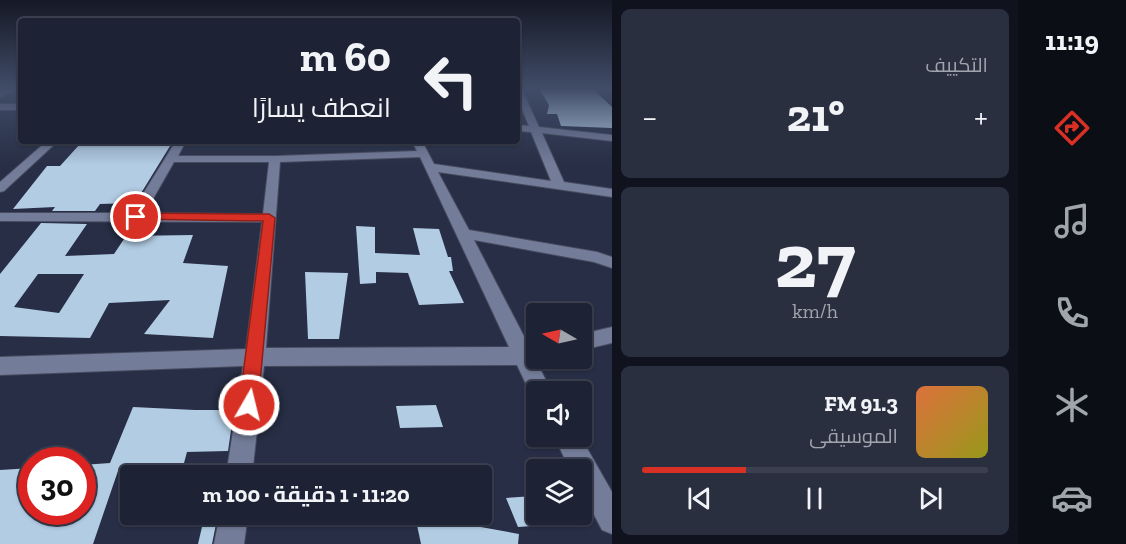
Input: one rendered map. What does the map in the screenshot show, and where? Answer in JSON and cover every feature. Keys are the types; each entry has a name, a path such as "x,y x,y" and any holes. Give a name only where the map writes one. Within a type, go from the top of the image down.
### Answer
{"street":[{"path":"529,114 559,186"},
{"path":"520,128 612,138"},
{"path":"0,188 50,144"},
{"path":"136,217 179,144"},
{"path":"424,154 463,234 526,349"},
{"path":"170,159 275,159 424,154 559,186 612,193"},
{"path":"240,465 255,357 275,159"},
{"path":"0,217 269,218"},
{"path":"463,234 597,257 612,263"},
{"path":"592,340 612,335"},
{"path":"0,366 255,357 526,354"},
{"path":"572,447 612,520"},
{"path":"230,544 233,525"}],"building":[{"path":"557,114 612,114 612,128 561,126"},
{"path":"80,144 170,146 135,203 100,204 95,211 52,211 55,207 13,209 47,166 60,166"},
{"path":"41,223 87,224 65,256 114,254 126,236 193,235 183,263 228,266 213,338 144,334 170,300 109,303 90,338 0,336 0,274","holes":["38,274 84,274 59,313 14,307"]},
{"path":"356,226 375,227 375,253 420,255 413,228 439,229 448,257 451,257 453,271 449,271 464,303 419,305 408,273 376,272 376,283 360,284"},
{"path":"305,272 348,273 339,339 308,339"},
{"path":"436,405 443,427 400,428 396,406"},
{"path":"133,407 234,410 228,451 187,452 184,463 120,465 93,544 0,544 0,470 18,469 18,525 96,525 96,464 110,463"},
{"path":"526,497 526,525 547,525 518,527 506,498"},
{"path":"202,525 216,525 212,544 198,544"},
{"path":"417,525 470,525 519,534 518,544 421,544"}],"route":[{"path":"136,217 269,218 249,405"}]}
